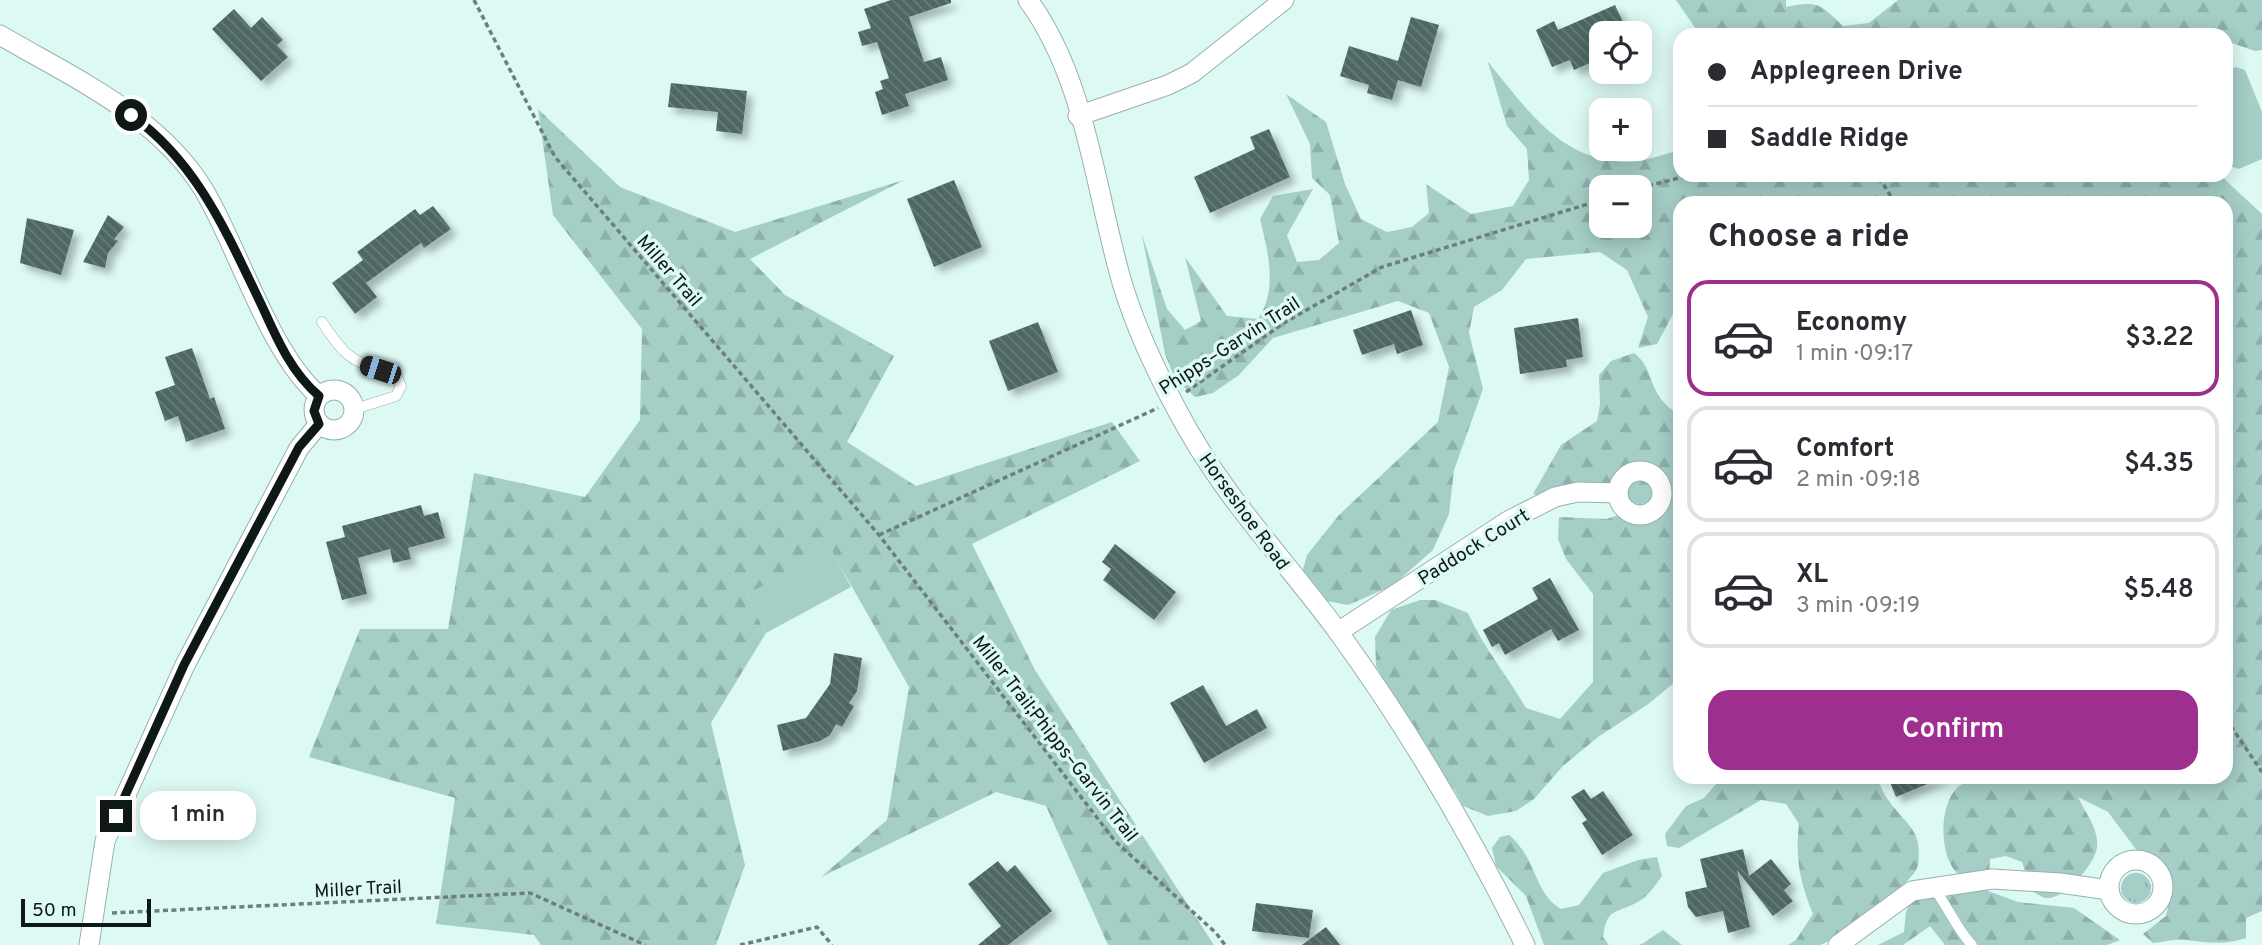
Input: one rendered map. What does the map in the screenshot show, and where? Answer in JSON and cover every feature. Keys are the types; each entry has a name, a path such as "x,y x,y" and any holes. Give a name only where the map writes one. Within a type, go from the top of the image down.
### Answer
{"street":[{"name":"Horseshoe Road","path":"1028,0 1070,78 1078,116 1094,162 1124,288 1172,401 1214,476 1338,632 1439,786 1525,945"},
{"path":"1078,116 1168,85 1192,73 1284,0"},
{"path":"0,36 116,103 152,130 174,152 204,190 285,356 319,396"},
{"path":"333,389 341,390 353,401 355,409 354,417 343,428 327,429 319,424 314,411 319,396 333,389"},
{"path":"89,945 105,841 184,665 299,447 319,424"},
{"name":"Paddock Court","path":"1338,632 1508,521 1555,497 1578,492 1618,493"},
{"path":"1838,945 1912,891 1992,879 2060,883 2109,890"}],"lane":[{"path":"322,322 342,352 358,362 396,375 401,386 396,396 355,409"},
{"path":"1933,887 1972,945"}],"path":[{"name":"Miller Trail","path":"474,0 555,157 879,534"},
{"path":"1652,185 1673,179"},
{"name":"Phipps–Garvin Trail","path":"879,534 1172,401 1284,323 1382,267 1589,204"},
{"name":"Miller Trail;Phipps–Garvin Trail","path":"879,534 1115,841 1216,933 1225,945"},
{"path":"2233,729 2262,772"},
{"name":"Miller Trail","path":"93,914 530,893 645,945"},
{"path":"740,945 817,927 832,945"}],"green space":[{"path":"1676,0 1786,0 1786,7 1812,4 1824,9 1843,26 1869,23 1898,0 2262,0 2262,50 2255,51 2233,43 2233,28 1695,28"},
{"path":"1488,62 1531,114 1564,142 1589,155 1589,161 1652,161 1652,158 1673,152 1673,182 2228,182 2262,214 2262,911 2246,918 2246,938 2209,943 2179,939 2153,943 2143,934 2166,916 2168,907 2156,876 2108,812 2078,797 2094,827 2097,847 2091,862 2078,880 2061,894 2044,898 2032,891 2022,862 2006,856 1990,859 1988,891 2018,902 2074,908 2120,940 2107,945 1945,945 1930,926 1903,945 1878,945 1904,932 1906,912 1911,899 1957,895 1958,874 1947,856 1943,831 1951,795 1961,785 2233,784 2233,196 1673,196 1673,314 1657,344 1638,348 1648,317 1627,270 1600,252 1526,259 1502,290 1474,307 1469,333 1483,389 1454,470 1449,514 1433,550 1392,586 1348,605 1321,600 1302,573 1307,555 1339,515 1438,422 1449,367 1429,313 1398,301 1273,338 1239,375 1213,393 1195,397 1175,379 1165,354 1142,235 1167,309 1185,330 1201,321 1185,257 1227,316 1258,319 1268,296 1270,283 1260,219 1273,196 1313,189 1287,235 1297,262 1319,260 1339,243 1330,195 1312,178 1310,144 1286,94 1326,122 1345,184 1361,219 1387,232 1412,227 1429,213 1426,184 1471,214 1513,206 1529,180 1527,149 1507,126"},
{"path":"2233,68 2245,70 2262,112 2262,159 2239,169 2233,167"},
{"path":"538,109 620,187 735,232 904,180 750,259 785,295 894,356 847,442 916,486 1112,422 1140,461 972,544 1035,670 1214,945 1108,945 1046,806 996,792 821,877 887,820 909,687 831,550 746,595 766,633 711,723 745,865 716,945 541,945 534,935 436,924 455,798 309,757 360,629 448,629 474,473 585,497 640,420 642,329 553,215"},
{"path":"1634,353 1646,367 1661,399 1673,410 1673,684 1647,705 1598,737 1563,766 1534,799 1516,811 1488,816 1463,806 1454,789 1441,781 1376,666 1375,637 1391,610 1420,600 1435,600 1468,613 1526,708 1560,719 1593,682 1593,594 1566,559 1558,539 1559,517 1606,519 1629,512 1614,501 1565,501 1533,494 1561,445 1597,421 1600,404 1599,375 1611,361"},
{"path":"831,549 851,587 766,633 746,595"},
{"path":"1716,784 1880,784 1886,797 1916,836 1919,861 1911,877 1887,899 1828,941 1820,945 1788,945 1796,940 1813,914 1800,870 1799,824 1786,804 1761,800 1679,848 1667,846 1665,834 1686,806 1704,798"},
{"path":"1509,835 1525,854 1545,894 1561,909 1579,905 1603,873 1638,860 1657,857 1662,876 1643,899 1609,917 1603,937 1609,945 1544,945 1526,896 1496,866 1492,848 1500,837"},
{"path":"2136,873 2147,877 2151,888 2147,899 2136,903 2125,899 2121,888 2125,877"},
{"path":"1663,930 1682,945 1638,945 1642,944"}],"building":[{"path":"891,0 951,0 951,3 909,17 924,62 941,57 948,80 905,94 909,106 882,115 875,92 883,89 880,81 889,78 877,42 862,46 858,32 871,28 864,9"},
{"path":"1615,5 1622,21 1589,21 1589,63 1574,70 1570,60 1552,67 1536,30 1554,21 1558,30"},
{"path":"234,9 251,28 262,17 283,40 277,45 288,57 261,81 212,29"},
{"path":"1411,17 1439,25 1421,87 1398,80 1392,100 1367,93 1369,85 1340,76 1349,46 1398,61"},
{"path":"671,83 747,91 742,134 716,131 718,112 668,107"},
{"path":"1269,129 1290,177 1210,213 1194,177 1255,149 1250,137"},
{"path":"954,180 982,247 934,267 907,199"},
{"path":"433,206 451,229 424,248 421,243 366,283 377,297 355,314 332,283 363,260 357,252 415,209 420,215"},
{"path":"108,215 124,227 114,239 118,241 108,253 105,268 83,262"},
{"path":"27,218 74,230 61,275 20,263"},
{"path":"1411,310 1423,345 1397,354 1394,344 1362,355 1353,330"},
{"path":"1578,318 1583,357 1566,360 1567,367 1520,374 1514,328"},
{"path":"1038,322 1058,372 1008,391 989,341"},
{"path":"192,348 210,399 214,397 225,429 186,442 178,416 165,421 155,392 175,385 165,357"},
{"path":"421,505 424,516 438,512 445,538 408,548 411,559 393,563 390,549 358,558 367,594 342,600 326,542 345,537 342,526"},
{"path":"1115,544 1176,592 1154,620 1103,580 1111,569 1102,562"},
{"path":"1550,578 1579,630 1558,641 1551,629 1505,655 1499,643 1492,647 1483,630 1538,599 1532,588"},
{"path":"834,653 862,658 857,691 849,703 854,706 842,727 836,724 830,735 820,741 783,751 777,725 806,718 830,684"},
{"path":"1203,685 1226,726 1257,709 1267,728 1204,763 1170,703"},
{"path":"1891,784 1927,784 1896,797"},
{"path":"1584,789 1591,799 1603,791 1633,835 1602,855 1582,823 1587,820 1571,797"},
{"path":"1743,849 1749,876 1771,859 1791,884 1784,890 1793,901 1773,916 1737,870 1750,927 1728,933 1723,911 1696,917 1688,907 1685,892 1707,887 1700,859"},
{"path":"998,861 1007,872 1015,865 1052,911 1008,945 978,945 1001,926 968,884"},
{"path":"1256,903 1313,910 1309,938 1252,931"},
{"path":"1326,927 1340,945 1302,945"}],"route":[{"path":"116,816 184,665 299,447 312,428 319,424 314,411 319,396 285,356 204,190 174,152 152,130 131,115"}]}
